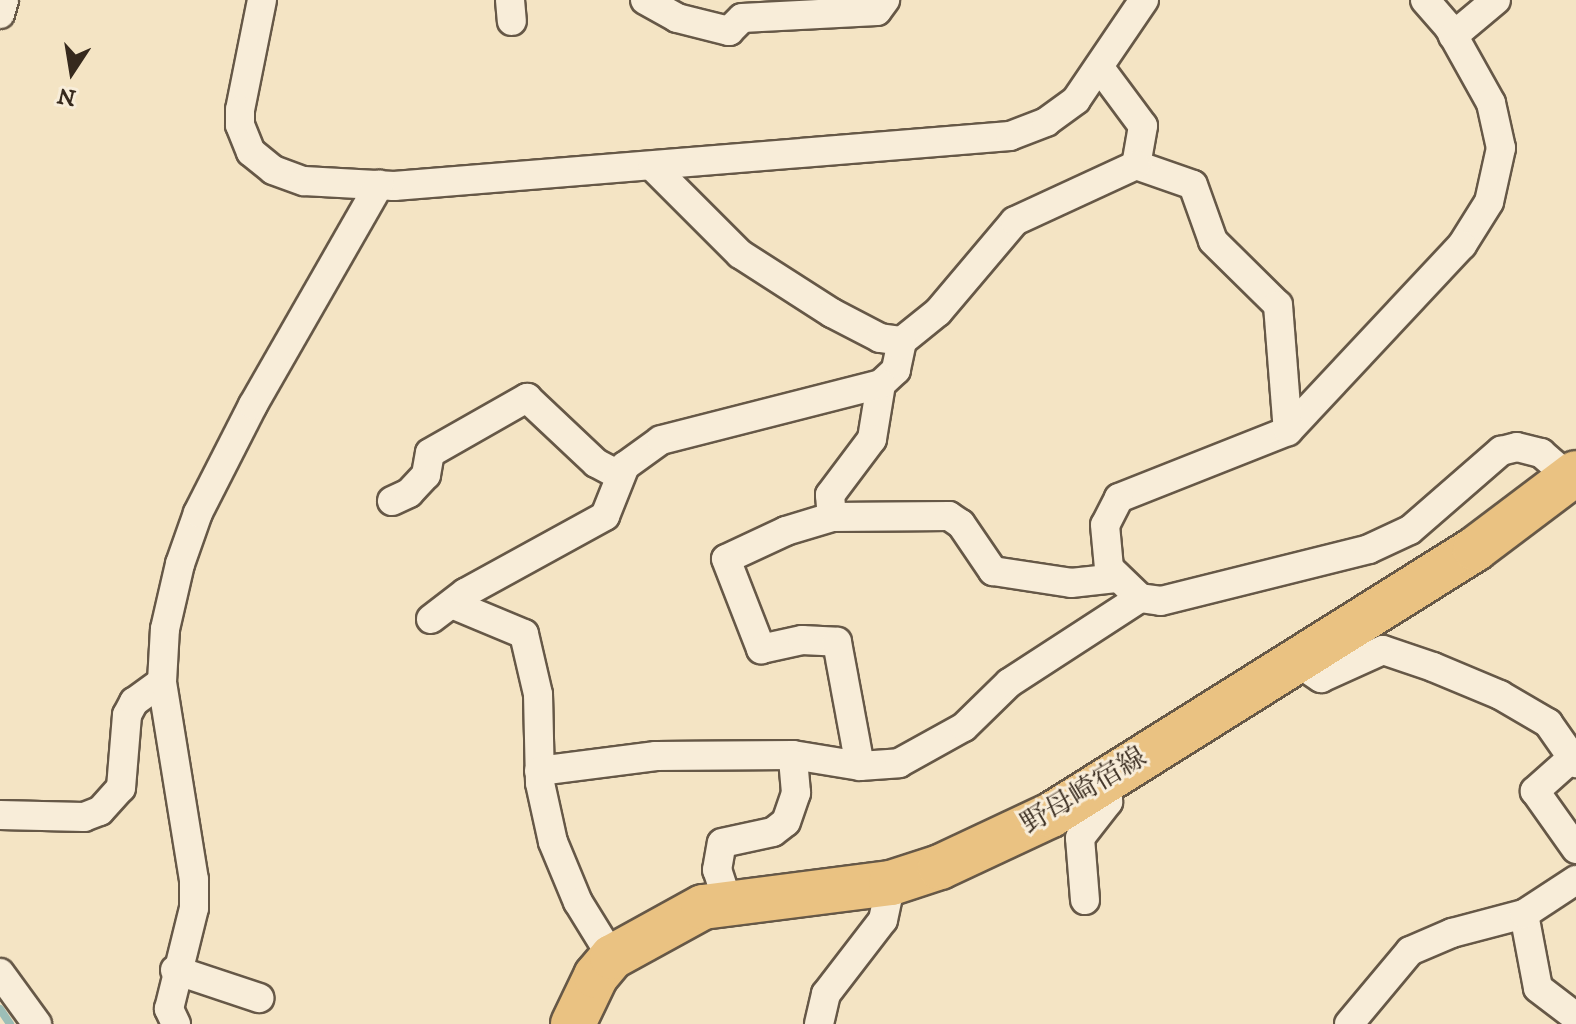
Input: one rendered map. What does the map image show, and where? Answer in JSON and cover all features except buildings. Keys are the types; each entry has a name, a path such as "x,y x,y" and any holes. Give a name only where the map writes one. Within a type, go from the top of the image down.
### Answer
{"main road":[{"name":"野母崎宿線","path":"573,1024 596,976 612,957 703,907 891,883 1024,828 1297,662 1522,518 1573,476"}],"street":[{"path":"0,14 4,0"},
{"path":"262,0 240,110 251,152 273,170 296,179 379,185 653,167 1010,136 1065,109 1100,68 1144,0"},
{"path":"645,0 677,18 729,31 742,18 877,11 885,0"},
{"path":"1425,0 1453,36 1483,84 1499,128 1499,172 1489,202 1462,245 1288,431 1119,498 1105,525 1104,547 1116,578 1140,598 1161,601 1369,549 1410,530 1501,451 1517,447 1541,453 1573,476"},
{"path":"1453,36 1496,0"},
{"path":"1100,68 1143,126 1136,165"},
{"path":"612,957 578,902 553,842 539,771 538,694 524,634 442,612 605,516 619,475 661,440 881,384 896,370 902,341 938,312 1015,221 1136,165 1193,185 1213,241 1278,305 1288,431"},
{"path":"653,167 740,254 832,313 880,338 902,341"},
{"path":"176,1024 169,1009 175,970 194,908 194,880 162,682 165,629 198,513 253,405 379,185"},
{"path":"832,517 828,505 837,480 872,439 881,384"},
{"path":"392,501 409,493 426,475 430,453 527,398 596,463 619,475"},
{"path":"860,766 837,642 802,640 761,649 726,559 786,531 832,517 949,516 961,524 993,571 1071,583 1116,578"},
{"path":"539,771 625,758 793,755 860,766 899,763 949,737 1009,683 1140,598"},
{"path":"1297,662 1321,678 1383,650 1500,695 1548,723 1574,760 1535,791 1576,849"},
{"path":"0,815 84,817 100,811 121,788 127,715 134,702 162,682"},
{"path":"728,903 717,870 722,843 773,832 786,822 796,793 793,755"},
{"path":"1085,900 1080,838 1108,802 1108,777"},
{"path":"1349,1024 1410,951 1452,933 1524,914 1576,880"},
{"path":"819,1024 826,994 883,920 891,883"},
{"path":"1524,914 1538,988 1576,1017"},
{"path":"175,970 259,998"},
{"path":"0,973 37,1024"}],"waterway":[{"path":"0,1009 10,1024"}]}
